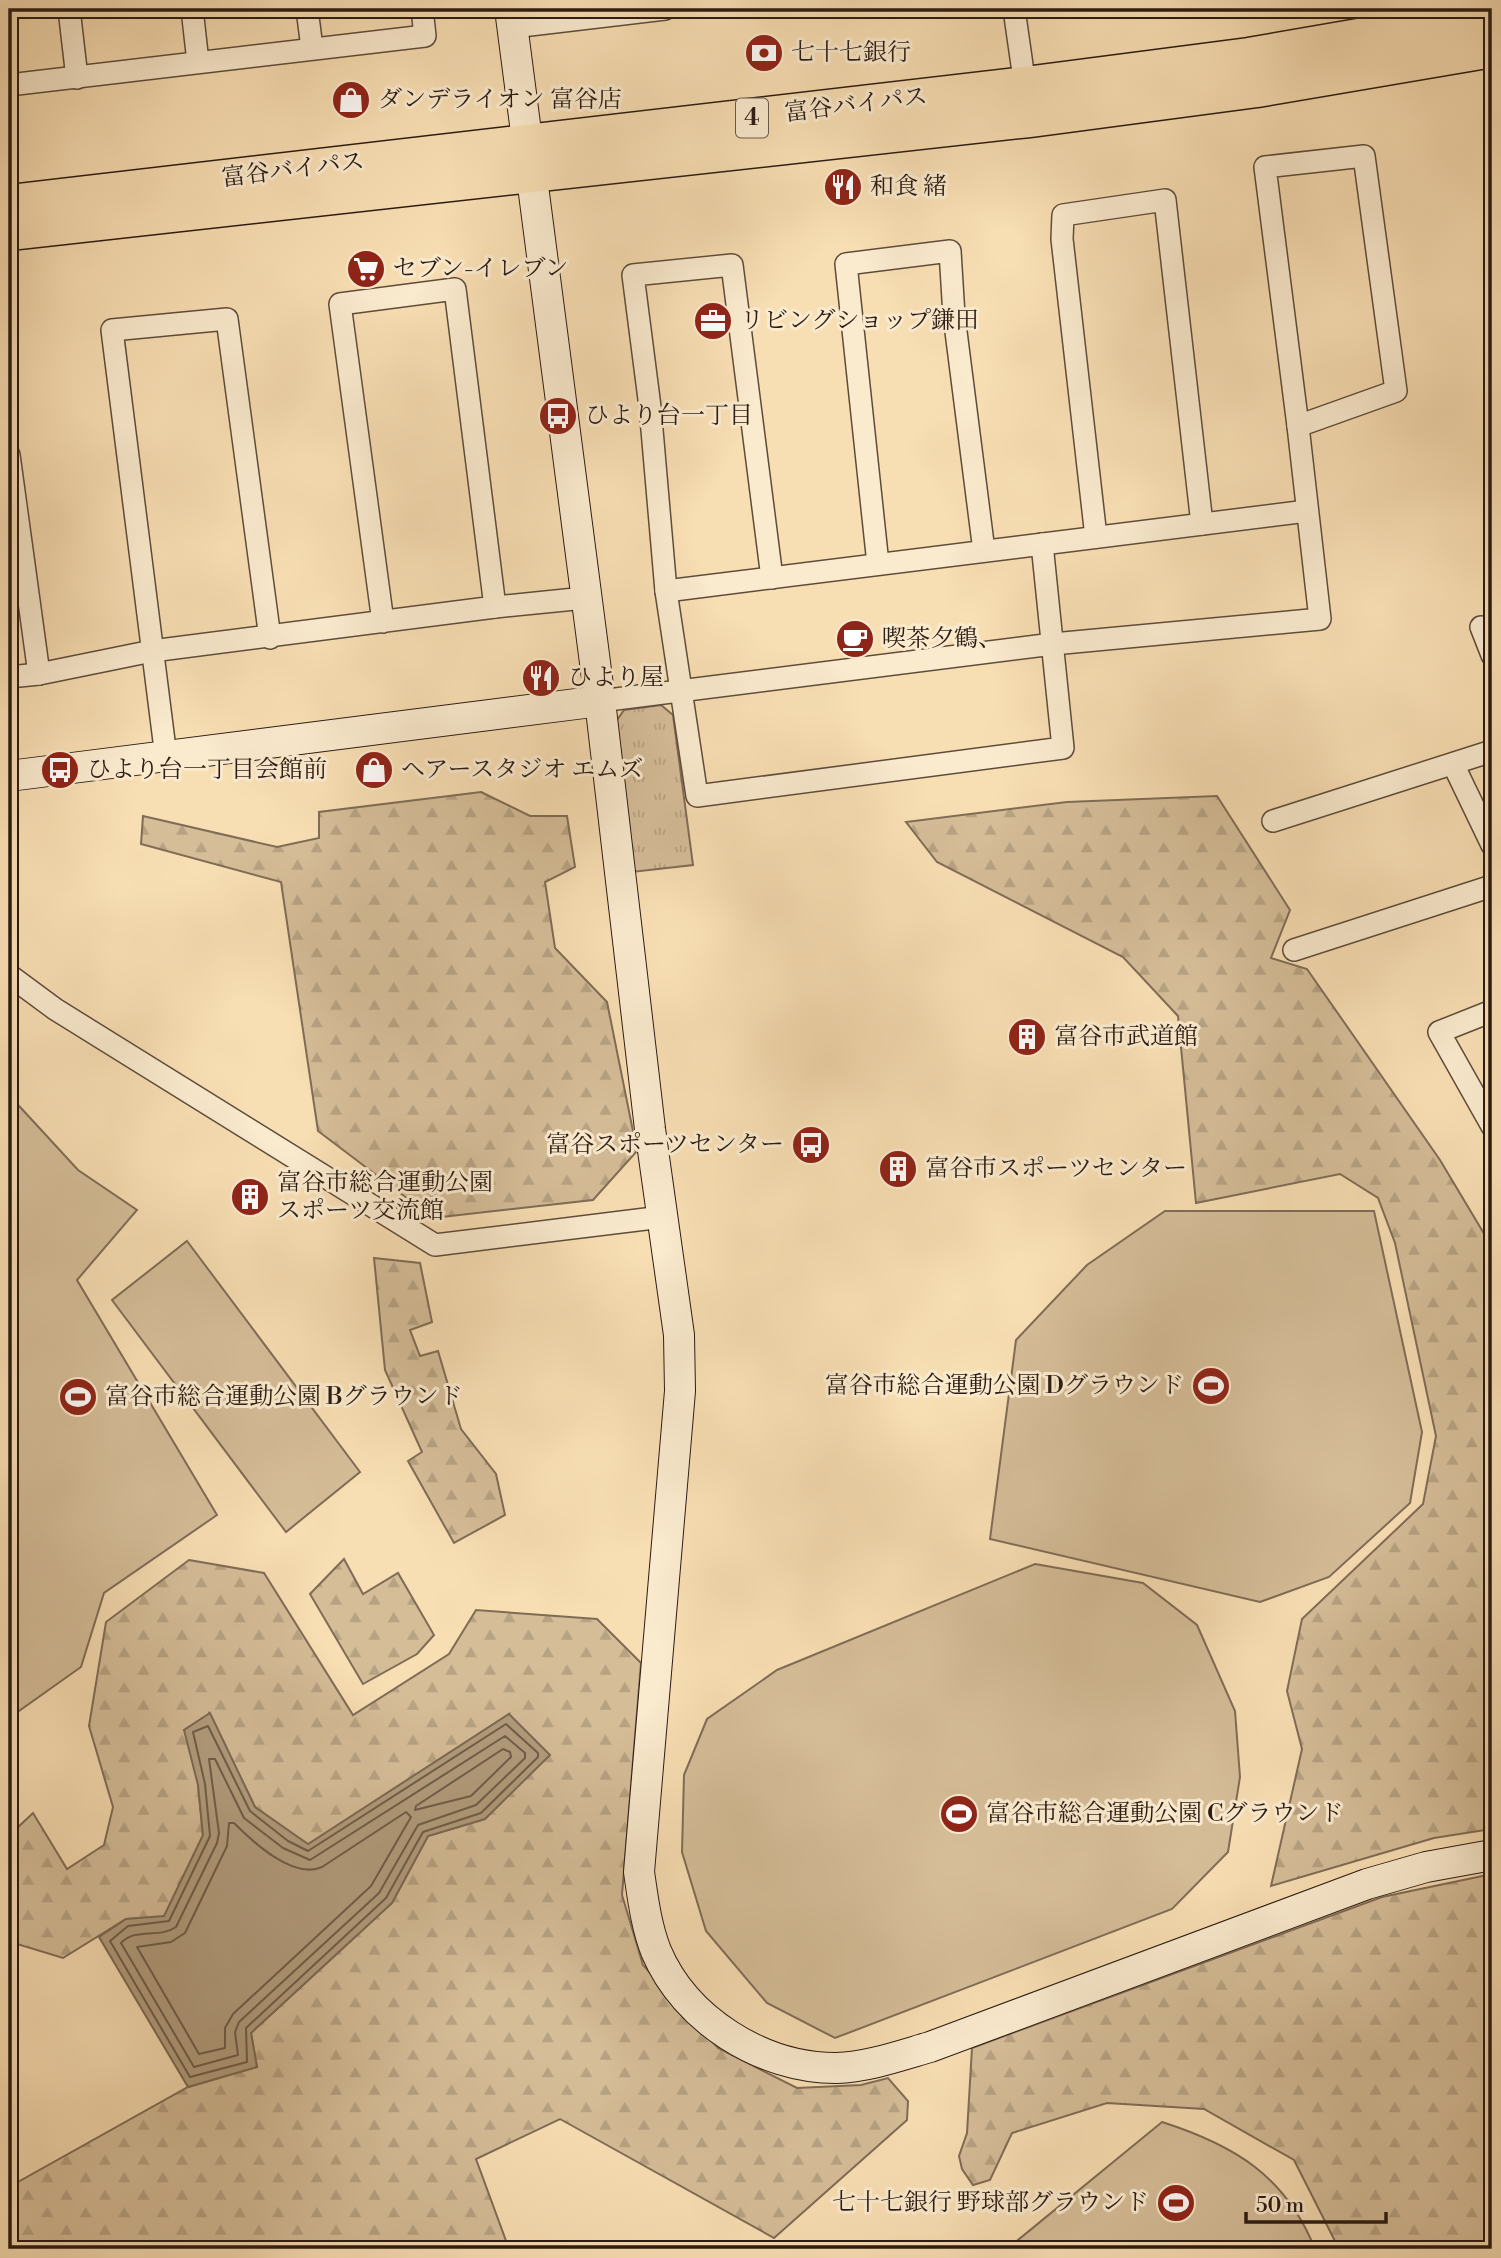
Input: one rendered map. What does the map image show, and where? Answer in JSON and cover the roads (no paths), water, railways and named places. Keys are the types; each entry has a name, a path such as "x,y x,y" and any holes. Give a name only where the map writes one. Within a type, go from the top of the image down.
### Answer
{"highway":[{"name":"富谷バイパス","path":"9,231 1288,51 1492,15"},
{"name":"富谷バイパス","path":"9,204 1042,116 1270,86 1492,48"}],"street":[{"path":"69,9 77,78"},
{"path":"192,9 198,62"},
{"path":"307,9 312,48"},
{"path":"9,86 425,36 422,9"},
{"path":"665,9 511,18 679,1335 680,1391 639,1872 645,1918 668,1975 705,2016 728,2036 780,2060 835,2068 870,2065 930,2047 1367,1884 1426,1867 1492,1855"},
{"path":"1014,9 1025,86"},
{"path":"9,776 600,701 683,693 1053,644 1320,619 1265,167 1364,156 1396,391 1298,426"},
{"path":"1096,537 1062,239 1063,215 1114,206 1165,200 1202,524"},
{"path":"878,564 846,264 950,251 954,316 984,551"},
{"path":"772,578 732,265 633,275 650,407 666,591 697,796 1063,748 1042,544"},
{"path":"383,622 340,304 353,302 455,289 495,607"},
{"path":"166,757 112,330 227,318 270,638"},
{"path":"9,455 40,674"},
{"path":"666,591 1307,511"},
{"path":"9,677 40,674 152,651 584,598"},
{"path":"1481,627 1492,655"},
{"path":"1273,821 1492,751"},
{"path":"1453,764 1492,845"},
{"path":"1294,950 1492,886"},
{"path":"9,975 55,1009 435,1245 662,1217"},
{"path":"1492,1011 1438,1032 1492,1126"}],"water":[{"path":"210,1713 255,1807 308,1844 509,1714 550,1755 485,1819 428,1836 392,1903 251,2033 257,2067 188,2087 99,1937 126,1919 164,1916 203,1835 198,1785 184,1730"}],"place":[{"name":"七十七銀行","path":"764,53"},
{"name":"ダンデライオン 富谷店","path":"351,100"},
{"name":"和食 緒","path":"843,187"},
{"name":"セブン-イレブン","path":"366,269"},
{"name":"リビングショップ鎌田","path":"713,321"},
{"name":"ひより台一丁目","path":"558,416"},
{"name":"喫茶夕鶴、","path":"855,639"},
{"name":"ひより屋","path":"541,678"},
{"name":"ひより台一丁目会館前","path":"60,770"},
{"name":"ヘアースタジオ エムズ","path":"374,770"},
{"name":"富谷市武道館","path":"1027,1037"},
{"name":"富谷スポーツセンター","path":"811,1145"},
{"name":"富谷市スポーツセンター","path":"898,1169"},
{"name":"富谷市総合運動公園 スポーツ交流館","path":"250,1197"},
{"name":"富谷市総合運動公園 Dグラウンド","path":"1211,1386"},
{"name":"富谷市総合運動公園 Bグラウンド","path":"78,1397"},
{"name":"富谷市総合運動公園 Cグラウンド","path":"959,1814"},
{"name":"七十七銀行 野球部グラウンド","path":"1176,2203"}]}
